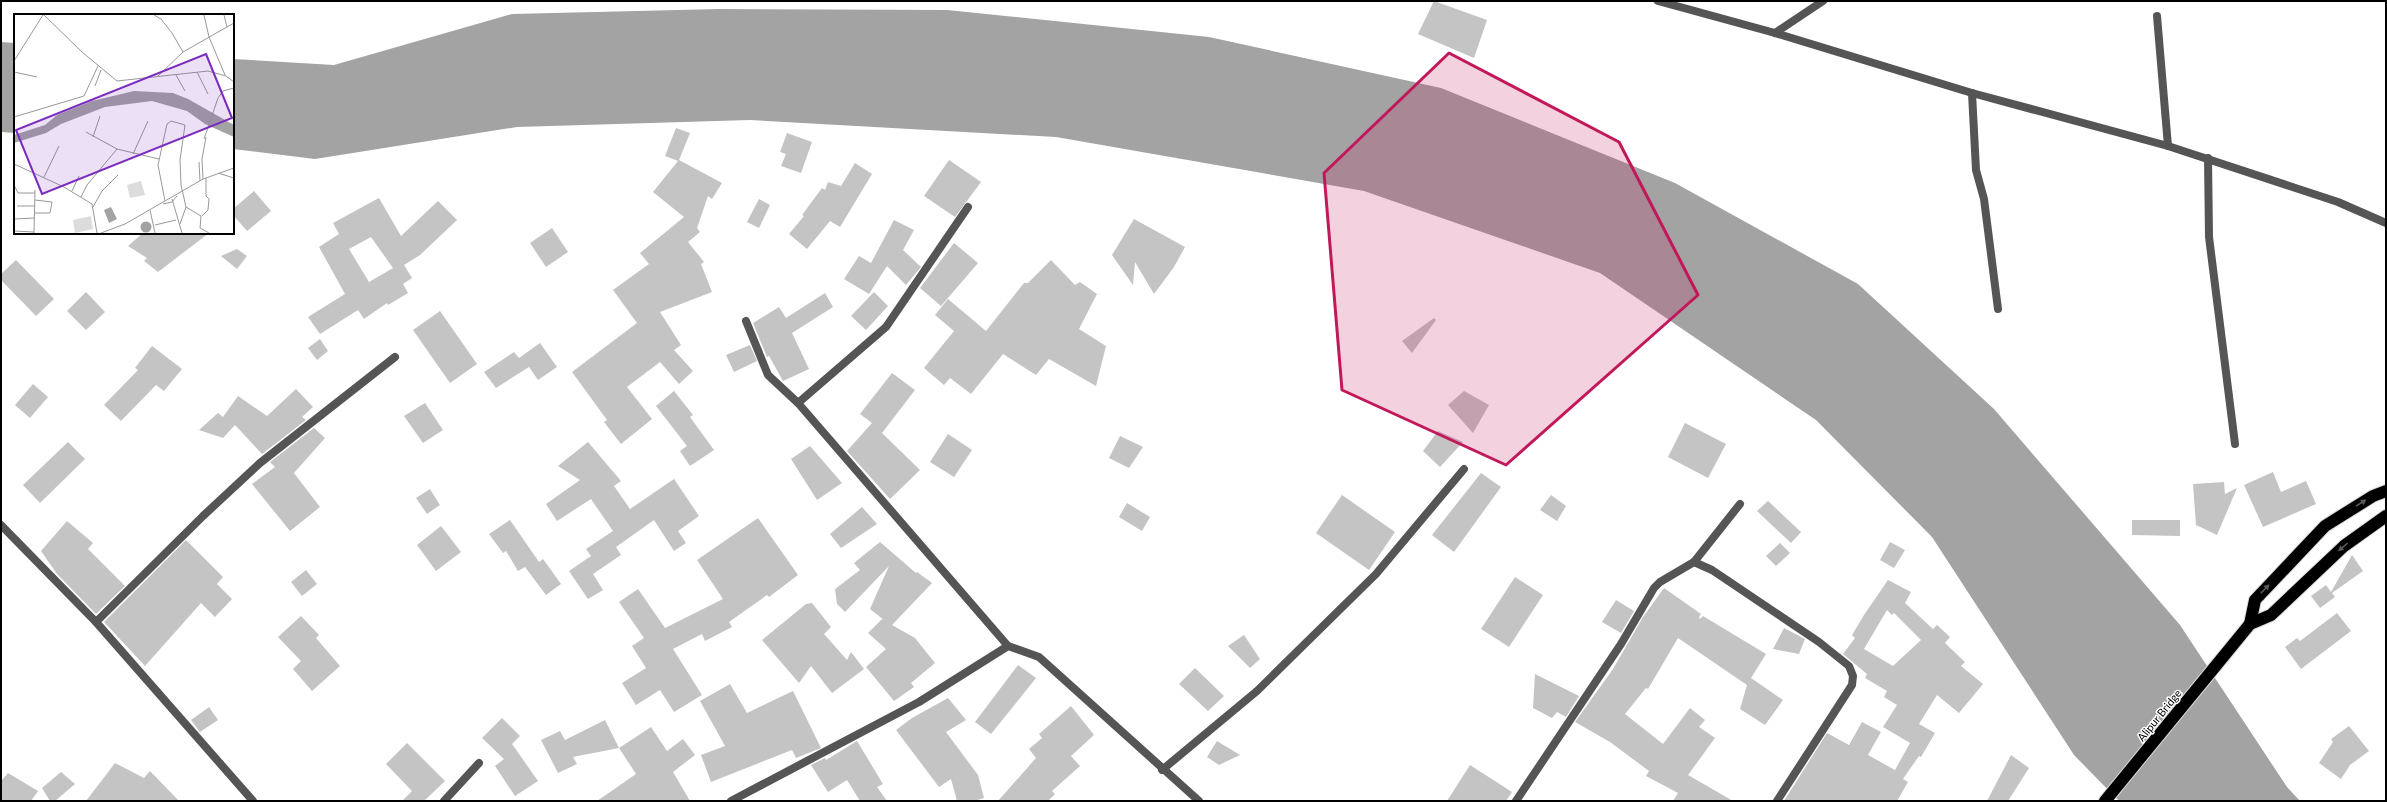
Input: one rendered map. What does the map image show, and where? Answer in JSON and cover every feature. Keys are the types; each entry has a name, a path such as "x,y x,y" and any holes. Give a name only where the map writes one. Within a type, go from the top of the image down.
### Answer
{"highway":[{"path":"2250,624 2255,600 2325,526 2373,496 2386,491"},
{"path":"2250,624 2271,615 2344,546 2386,516"},
{"name":"Alipur Bridge","path":"2105,801 2250,624"}],"street":[{"path":"1658,1 1775,33 1972,93 2208,158 2338,202 2386,223"},
{"path":"1775,33 1823,1"},
{"path":"2158,16 2168,146"},
{"path":"1972,93 1976,170 1984,199 1998,309"},
{"path":"2208,158 2209,237 2235,444"},
{"path":"798,403 886,327 968,207"},
{"path":"746,321 768,375 798,403 1008,646 1039,657 1162,770 1199,801"},
{"path":"96,622 197,521 260,463 395,358"},
{"path":"1162,770 1257,690 1376,574 1464,469"},
{"path":"1516,801 1621,644 1654,588 1660,582 1694,562 1740,504"},
{"path":"1,525 96,622 253,801"},
{"path":"1694,562 1712,570 1819,642 1848,666 1853,676 1852,685 1777,801"},
{"path":"731,801 919,702 1008,646"},
{"path":"444,801 479,763"}],"highlighted area":[{"path":"1449,53 1619,142 1698,295 1506,465 1342,390 1324,173"}],"shaded area":[{"path":"720,9 947,10 1209,37 1441,88 1675,183 1858,284 1994,409 2180,625 2287,787 2300,801 2119,801 2074,755 1932,537 1816,420 1600,273 1364,191 1056,137 750,120 517,127 315,159 234,149 234,59 334,65 512,14"},
{"path":"1,42 14,43 14,133 1,132"}],"building":[{"path":"1434,1 1487,20 1474,58 1418,34"},
{"path":"676,128 690,133 679,160 722,183 712,199 708,196 697,228 700,232 688,242 704,262 701,264 712,292 660,312 681,345 674,350 693,371 679,384 660,362 627,387 652,419 621,444 604,422 607,420 572,372 637,323 613,290 649,264 640,253 684,217 653,192 678,161 665,156"},
{"path":"787,133 812,142 801,173 781,166 786,154 780,152"},
{"path":"949,160 981,182 955,217 924,196"},
{"path":"855,163 872,174 840,227 830,221 807,249 789,234 804,216 802,215 822,188 825,190 828,182 841,186"},
{"path":"254,191 271,211 247,231 234,216 234,208"},
{"path":"379,198 401,236 438,201 457,220 420,255 404,265 412,278 403,284 408,293 388,305 387,303 364,319 358,310 320,334 308,317 345,294 319,247 339,234 333,223","holes":["371,237 393,268 369,282 349,249"]},
{"path":"759,199 770,205 759,228 747,222"},
{"path":"1134,219 1185,247 1174,267 1154,294 1135,262 1133,285 1112,255"},
{"path":"894,220 914,230 903,250 921,267 906,285 887,266 869,294 844,279 859,256 871,263"},
{"path":"552,228 568,252 546,267 530,243"},
{"path":"142,234 208,234 158,272 144,261 147,258 128,246"},
{"path":"954,243 978,263 941,306 920,288"},
{"path":"237,249 247,256 237,269 221,256"},
{"path":"16,260 54,299 36,316 1,280 1,274"},
{"path":"1051,260 1075,285 1080,282 1097,294 1079,329 1106,346 1096,386 1049,359 1036,375 1003,354 971,394 950,378 944,385 924,368 954,331 935,315 948,299 986,331 1024,283 1028,283"},
{"path":"86,292 105,312 86,330 67,311"},
{"path":"874,292 888,306 866,330 851,316"},
{"path":"825,293 833,307 792,333 809,369 783,381 769,356 767,357 753,323 779,307 786,318"},
{"path":"440,311 477,364 450,383 413,330"},
{"path":"1434,318 1436,320 1412,353 1402,341"},
{"path":"320,339 328,351 317,360 308,348"},
{"path":"540,343 557,367 538,380 529,367 496,388 484,372 514,352 519,358"},
{"path":"750,345 757,361 734,372 726,355"},
{"path":"152,346 182,369 164,391 156,385 121,421 104,405 138,370 135,368"},
{"path":"892,373 915,390 882,433 920,470 890,499 847,451 872,423 860,414"},
{"path":"33,384 48,397 30,418 15,405"},
{"path":"296,389 313,407 302,417 306,420 262,454 235,425 223,438 199,430 218,413 223,417 238,396 267,416"},
{"path":"674,391 693,415 690,417 714,450 690,466 680,451 687,446 656,406"},
{"path":"1464,391 1489,405 1473,433 1448,405"},
{"path":"425,403 443,430 423,443 404,416"},
{"path":"1685,423 1726,444 1708,478 1668,457"},
{"path":"314,428 325,438 294,473 320,507 290,531 252,484 275,467 270,462"},
{"path":"1438,431 1463,442 1440,467 1423,451"},
{"path":"948,434 972,450 954,477 930,462"},
{"path":"1120,436 1143,447 1129,468 1109,458"},
{"path":"68,442 85,459 40,503 23,485"},
{"path":"588,442 621,481 614,486 630,509 674,479 699,516 678,531 686,543 674,551 654,520 616,547 621,555 593,574 603,590 588,599 569,571 591,556 586,549 613,531 591,499 557,521 546,504 580,480 558,466"},
{"path":"810,446 842,483 817,500 791,459"},
{"path":"2273,472 2281,492 2306,481 2316,504 2263,527 2244,485"},
{"path":"1481,473 1501,487 1454,552 1432,535"},
{"path":"2224,482 2225,494 2237,488 2217,535 2196,525 2193,484"},
{"path":"430,489 440,505 427,514 416,498"},
{"path":"1342,495 1395,532 1369,570 1316,533"},
{"path":"1551,495 1566,506 1557,521 1540,510"},
{"path":"1768,501 1801,532 1791,543 1757,511"},
{"path":"1127,503 1150,517 1142,531 1119,517"},
{"path":"862,507 877,524 841,548 830,534"},
{"path":"758,518 798,575 769,597 767,595 729,622 732,627 705,641 702,634 673,649 702,695 674,712 660,690 636,705 622,683 646,668 632,646 644,638 619,602 638,589 665,628 723,599 697,560"},
{"path":"510,520 539,562 543,559 561,584 546,595 525,567 518,571 506,551 503,553 489,534"},
{"path":"2132,520 2180,520 2180,536 2132,535"},
{"path":"67,521 93,543 88,549 125,586 96,614 57,574 41,551"},
{"path":"441,526 461,552 436,571 417,545"},
{"path":"186,540 223,577 217,584 232,599 215,617 201,603 145,666 104,622"},
{"path":"880,542 916,573 917,572 932,583 892,625 915,638 935,663 911,683 914,687 894,701 866,667 886,649 868,633 882,619 884,620 870,609 889,566 845,612 837,604 835,589 860,570 854,563"},
{"path":"1890,542 1905,550 1894,568 1880,560"},
{"path":"1780,543 1790,553 1776,566 1766,556"},
{"path":"2352,555 2363,571 2332,593 2335,597 2320,608 2311,596 2326,585 2331,592"},
{"path":"306,570 317,584 302,596 291,582"},
{"path":"1515,577 1543,595 1509,647 1481,629"},
{"path":"1888,580 1911,592 1905,603 1933,629 1937,625 1950,637 1945,643 1965,662 1961,666 1983,684 1959,713 1937,695 1919,724 1935,733 1921,757 1919,756 1903,779 1908,782 1897,801 1784,801 1827,733 1849,745 1862,722 1881,732 1868,755 1895,770 1910,743 1883,727 1897,705 1884,697 1887,691 1865,678 1867,674 1843,654 1855,638 1852,635","holes":["1887,610 1892,615 1894,613 1921,640 1893,666 1864,649"]},
{"path":"1664,588 1701,614 1699,617 1700,619 1703,616 1766,654 1751,678 1783,700 1765,725 1740,709 1747,685 1678,638 1648,689 1646,688 1625,714 1663,744 1690,708 1705,720 1699,727 1715,738 1688,775 1733,801 1673,801 1678,793 1646,776 1649,771 1610,742 1575,722 1613,669 1643,617"},
{"path":"1616,600 1634,611 1621,633 1602,622"},
{"path":"812,603 831,627 824,634 847,660 851,652 864,669 832,693 811,666 799,683 762,640 806,604"},
{"path":"2337,613 2351,631 2301,669 2285,647 2297,638 2300,641"},
{"path":"301,616 319,635 316,638 340,666 312,691 293,669 301,661 278,637"},
{"path":"1784,628 1805,639 1799,654 1773,649"},
{"path":"1244,635 1260,659 1250,668 1228,646"},
{"path":"1018,665 1036,678 991,734 975,722"},
{"path":"1195,668 1224,696 1208,711 1179,684"},
{"path":"1535,674 1579,696 1566,717 1557,712 1552,718 1533,708"},
{"path":"730,684 747,713 793,691 821,748 796,758 792,750 711,782 701,755 725,746 700,701"},
{"path":"948,698 966,720 946,732 978,775 984,798 974,801 957,801 951,779 939,787 896,730 912,718"},
{"path":"1071,706 1094,735 1071,756 1080,766 1052,791 1055,794 1048,801 998,801 1036,758 1029,749 1042,738 1039,734"},
{"path":"209,707 218,720 200,732 191,720"},
{"path":"502,718 520,736 512,744 538,781 515,796 495,766 504,759 482,738"},
{"path":"605,720 619,748 573,757 577,764 558,773 541,740 560,731 565,740"},
{"path":"2349,726 2369,751 2350,765 2341,779 2319,763 2333,742 2331,739"},
{"path":"651,727 667,751 683,739 695,755 673,772 690,801 597,801 636,774 619,748"},
{"path":"857,741 883,784 877,787 887,801 860,801 847,780 828,792 811,765 825,758 826,760"},
{"path":"1217,741 1240,755 1219,765 1207,757"},
{"path":"407,743 445,781 424,801 402,801 412,791 386,764"},
{"path":"2011,755 2029,768 2008,801 1987,801"},
{"path":"115,763 144,778 150,771 179,801 86,801"},
{"path":"1470,765 1512,792 1506,801 1447,801"},
{"path":"61,772 75,784 55,801 50,801 42,788"},
{"path":"8,773 38,791 31,801 1,801 1,781"}]}
